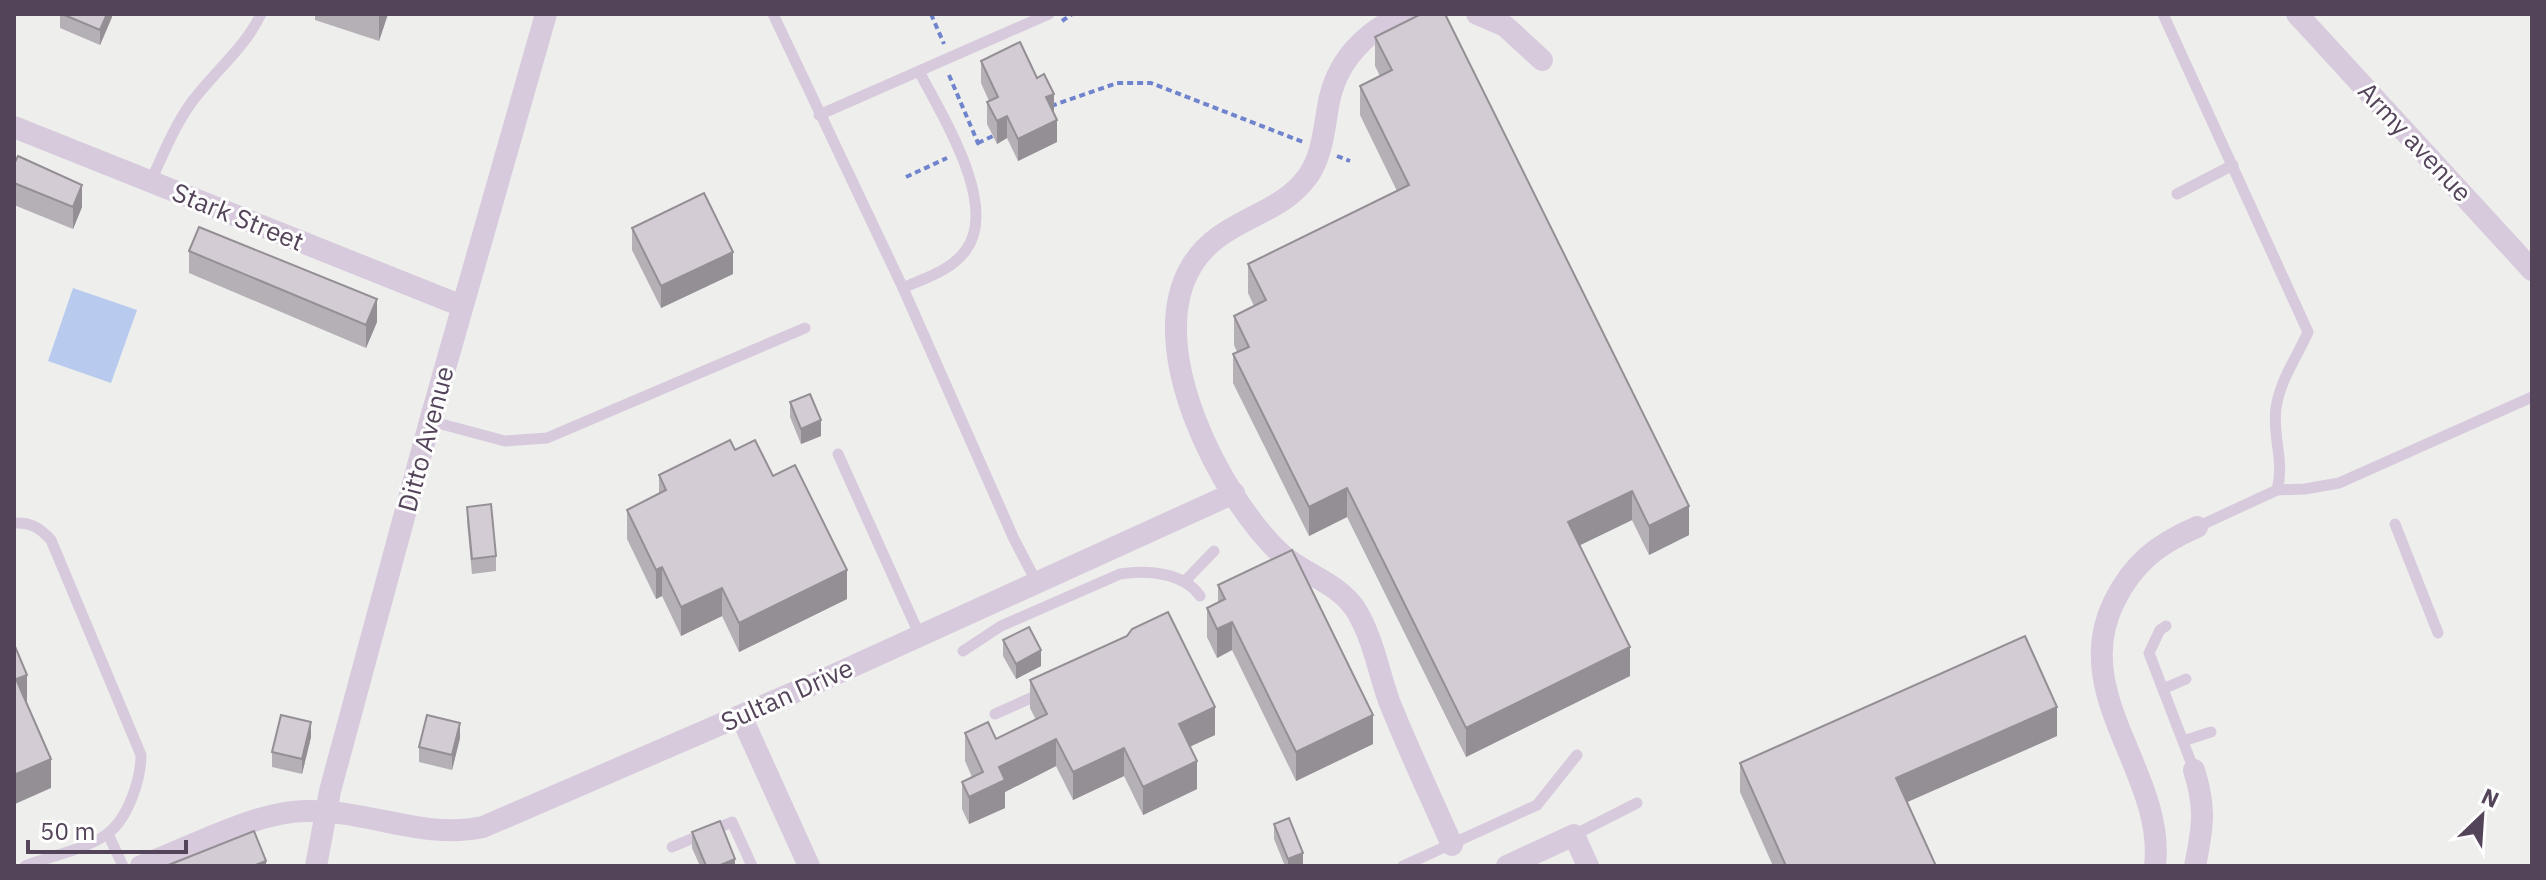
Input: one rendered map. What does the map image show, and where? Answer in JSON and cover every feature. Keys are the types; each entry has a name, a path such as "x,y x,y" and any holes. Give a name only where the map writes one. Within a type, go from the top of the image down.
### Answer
{"street":[{"name":"Ditto Avenue","path":"316,866 326,812 430,421 546,14"},
{"path":"1405,14 1368,35 1342,66 1333,85 1320,149 1309,175 1290,196 1226,229 1206,246 1189,269 1178,317 1179,347 1186,394 1200,437 1234,493 1261,533 1282,555 1338,590 1355,609 1372,643 1389,699 1452,845"},
{"path":"1477,14 1505,26 1542,60"},
{"name":"Army avenue","path":"2297,14 2528,258"},
{"name":"Stark Street","path":"14,127 462,306"},
{"name":"Sultan Drive","path":"141,866 275,815 326,812 434,832 457,833 483,827 741,716 1234,493"},
{"path":"2155,866 2151,819 2143,787 2110,709 2101,644 2106,618 2131,571 2164,542 2197,527"},
{"path":"741,716 809,866"},
{"path":"2194,770 2203,800 2204,823 2195,866"},
{"path":"1507,866 1574,835 1588,866"}],"lane":[{"path":"151,181 176,126 192,102 253,32 261,14"},
{"path":"773,14 903,288 990,487 1036,581"},
{"path":"2163,14 2308,332 2282,386 2276,408 2282,472 2277,490"},
{"path":"819,115 1050,20"},
{"path":"903,288 943,271 966,250 977,227 976,203 960,152 920,73"},
{"path":"2177,194 2233,165"},
{"path":"430,421 505,441 547,438 805,328"},
{"path":"2197,527 2277,490 2339,483 2532,397"},
{"path":"838,454 920,636"},
{"path":"14,523 25,522 39,528 51,540 141,755 141,773 124,812 108,834 25,866"},
{"path":"2395,524 2438,633"},
{"path":"1185,581 1214,551"},
{"path":"963,651 1001,626 1120,574 1150,572 1185,581 1200,596"},
{"path":"2166,626 2160,630 2149,653 2194,770"},
{"path":"2163,689 2186,679"},
{"path":"995,714 1053,688"},
{"path":"2183,741 2211,732"},
{"path":"1403,866 1537,805 1577,755"},
{"path":"1574,835 1637,803"},
{"path":"672,847 732,822 752,866"},
{"path":"108,834 123,866"}],"path":[{"path":"1050,20 1072,14"},
{"path":"957,71 946,76 978,143"},
{"path":"1049,107 1117,83 1151,83 1350,161"},
{"path":"906,177 993,136"}],"shaded area":[{"path":"73,288 137,310 111,383 48,361"}],"building":[{"path":"62,14 107,14 100,30"},
{"path":"1421,14 1445,14 1689,506 1649,526 1632,491 1568,522 1630,647 1466,728 1347,488 1309,507 1233,354 1249,347 1234,316 1266,300 1248,264 1409,185 1360,86 1392,70 1375,37"},
{"path":"1020,42 1037,78 1044,74 1054,94 1046,97 1057,120 1018,139 1007,116 997,121 987,102 998,97 981,61"},
{"path":"18,156 82,185 73,207 14,183 14,161"},
{"path":"704,193 733,252 661,286 632,228"},
{"path":"199,227 377,299 366,325 189,251"},
{"path":"810,394 821,420 801,429 790,402"},
{"path":"730,440 735,450 755,440 773,476 795,465 847,570 739,623 722,588 681,607 662,567 656,570 627,510 666,490 659,475"},
{"path":"491,504 496,556 472,559 467,507"},
{"path":"1292,550 1373,715 1296,752 1232,622 1217,629 1207,608 1225,599 1218,585"},
{"path":"1168,612 1215,707 1179,724 1197,761 1143,787 1124,748 1073,772 1056,739 999,767 1005,780 969,797 962,782 983,772 965,733 988,722 996,739 1047,714 1030,680 1127,636 1132,629"},
{"path":"1029,627 1041,650 1016,664 1003,640"},
{"path":"2025,636 2057,707 1896,778 1936,866 1786,866 1740,763"},
{"path":"14,644 27,675 16,679 51,759 14,775"},
{"path":"281,715 311,722 302,759 272,752"},
{"path":"427,715 460,723 452,755 419,747"},
{"path":"1289,818 1303,853 1288,859 1274,824"},
{"path":"720,821 735,859 718,866 706,866 692,832"},
{"path":"254,831 266,861 253,866 166,866"}]}
